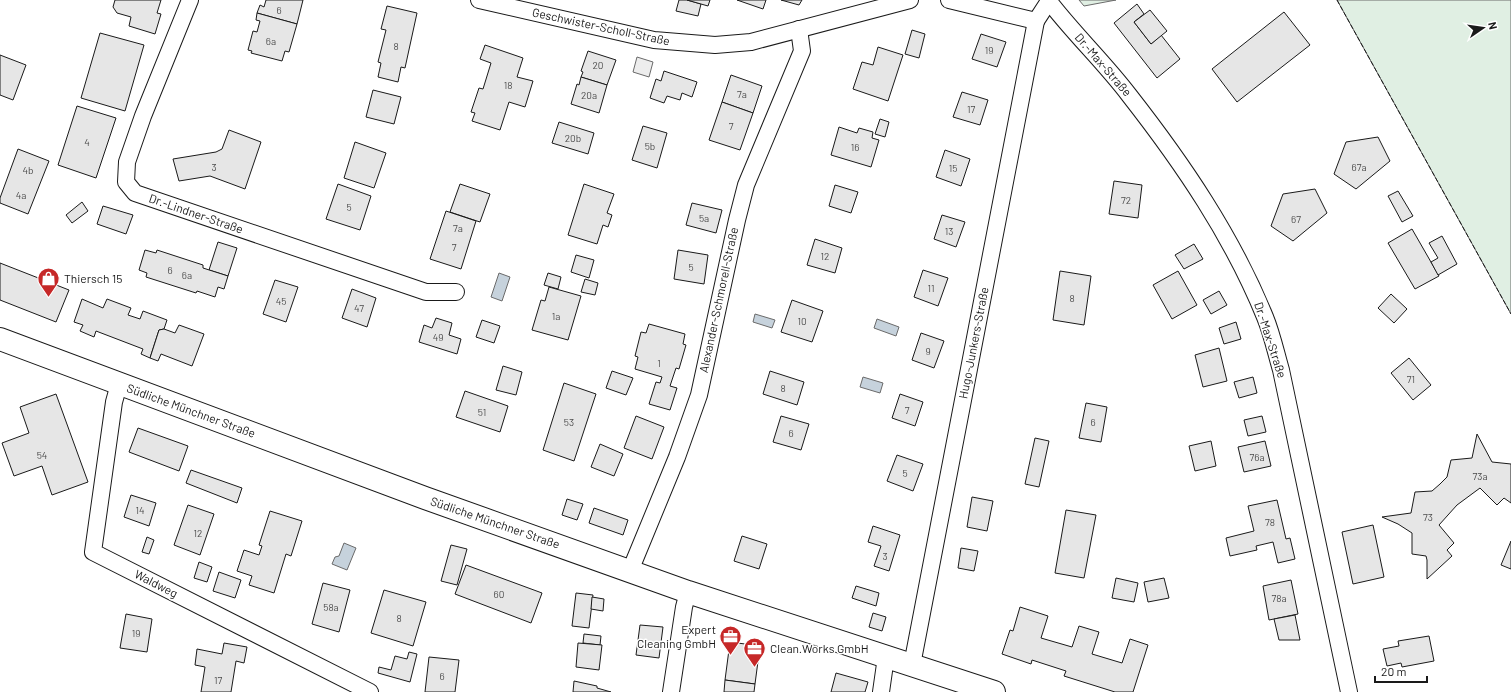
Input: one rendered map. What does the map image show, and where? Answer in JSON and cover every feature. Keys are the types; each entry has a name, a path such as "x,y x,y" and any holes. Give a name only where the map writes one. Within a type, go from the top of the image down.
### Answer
{"main road":[{"name":"Südliche Münchner Straße","path":"0,340 417,495 688,592 994,692"}],"street":[{"name":"Dr.-Lindner-Straße","path":"190,0 143,116 127,162 126,182 135,193 426,292 456,292"},
{"name":"Geschwister-Scholl-Straße","path":"479,0 654,40 715,45 751,42 910,0"},
{"path":"949,0 1036,21 1049,0"},
{"name":"Dr.-Max-Straße","path":"1049,0 1128,94 1192,179 1220,225 1247,278 1265,318 1281,370 1349,692"},
{"name":"Hugo-Junkers-Straße","path":"912,665 1036,21"},
{"name":"Alexander-Schmorell-Straße","path":"630,571 677,457 699,394 746,184 802,51 799,29"},
{"name":"Waldweg","path":"119,384 114,402 93,552 370,692"},
{"path":"670,692 684,607 688,592"},
{"path":"881,692 886,657"}],"green space":[{"path":"1079,0 1116,0 1084,6"},
{"path":"1337,0 1511,0 1511,314"}],"shaded area":[{"path":"637,57 653,62 649,77 633,72"},
{"path":"499,273 510,277 502,301 491,297"},
{"path":"755,314 775,320 772,328 753,322"},
{"path":"877,319 899,327 896,336 874,328"},
{"path":"863,377 883,383 880,393 860,387"},
{"path":"344,543 356,548 347,570 332,564 335,557 339,556"}],"building":[{"path":"115,0 161,0 157,13 161,14 155,34 129,26 131,17 117,13 113,7"},
{"path":"266,0 303,0 297,24 257,13 260,5 264,7"},
{"path":"679,0 687,0 701,4 698,16 676,11"},
{"path":"687,0 710,0 708,6"},
{"path":"737,0 766,0 763,9"},
{"path":"781,0 802,0 799,5"},
{"path":"1137,4 1144,14 1134,22 1151,44 1161,35 1180,59 1157,78 1114,23"},
{"path":"387,6 417,13 405,68 401,67 398,82 378,77 381,63 378,62 386,30 381,29"},
{"path":"1150,10 1167,31 1151,44 1134,22"},
{"path":"1284,12 1310,45 1237,102 1212,69"},
{"path":"257,13 297,24 289,52 285,51 282,61 251,53 252,51 248,50 253,31 257,32 260,21 256,20"},
{"path":"912,30 925,34 919,58 905,54"},
{"path":"100,33 144,45 125,111 81,98"},
{"path":"981,34 1006,42 997,67 972,59"},
{"path":"485,45 523,58 517,77 533,81 525,107 509,102 500,130 472,121 475,113 471,112 479,88 483,89 491,63 480,59"},
{"path":"878,47 903,55 888,101 853,89 862,62 873,65"},
{"path":"588,51 616,60 607,85 581,77 583,72 581,71"},
{"path":"0,55 26,65 13,100 0,95"},
{"path":"664,71 697,82 692,97 682,93 680,100 667,96 664,103 650,98 656,79 661,81"},
{"path":"731,75 762,86 753,113 722,102"},
{"path":"581,77 607,85 599,113 571,104 577,84 579,85"},
{"path":"373,90 401,97 394,124 366,117"},
{"path":"962,92 988,100 980,125 953,117"},
{"path":"722,102 753,113 740,150 709,140"},
{"path":"77,106 116,118 96,178 58,165"},
{"path":"880,119 889,122 885,137 875,134"},
{"path":"559,122 594,133 588,154 552,143"},
{"path":"643,126 667,133 657,168 632,160"},
{"path":"839,127 857,133 859,128 873,132 872,138 879,140 871,167 831,155"},
{"path":"229,130 261,142 245,189 210,176 179,181 173,159 216,152 222,149"},
{"path":"1378,137 1390,161 1356,189 1334,174 1346,142"},
{"path":"355,142 386,153 374,188 344,178"},
{"path":"18,149 49,161 28,214 0,203 0,198"},
{"path":"945,150 970,159 961,186 936,177"},
{"path":"1114,181 1142,185 1138,218 1109,214"},
{"path":"338,184 371,196 360,230 326,219"},
{"path":"460,184 490,194 480,222 450,212"},
{"path":"584,184 614,194 607,213 612,215 608,227 603,225 597,244 568,235"},
{"path":"835,185 858,192 851,213 829,206"},
{"path":"1315,189 1327,213 1293,241 1271,226 1283,194"},
{"path":"1398,191 1413,216 1402,222 1388,196"},
{"path":"82,202 88,211 72,223 66,215"},
{"path":"692,203 722,210 716,233 686,225"},
{"path":"103,206 133,215 126,234 97,224"},
{"path":"446,211 476,221 461,269 430,259"},
{"path":"942,215 965,222 956,247 934,239"},
{"path":"1412,229 1439,276 1415,289 1388,243"},
{"path":"1442,236 1457,264 1438,275 1431,262 1438,258 1429,243"},
{"path":"815,239 842,248 835,273 807,265"},
{"path":"218,242 237,248 228,276 209,270"},
{"path":"1194,244 1203,259 1184,269 1175,255"},
{"path":"145,250 156,253 157,250 203,265 203,268 228,276 224,289 218,287 215,297 197,291 196,293 146,277 147,273 139,270"},
{"path":"678,250 708,255 704,284 674,279"},
{"path":"576,255 594,260 589,278 571,272"},
{"path":"0,263 69,290 56,322 0,300"},
{"path":"923,270 948,278 938,306 914,297"},
{"path":"1060,271 1091,276 1084,325 1053,320"},
{"path":"1178,271 1197,305 1172,319 1153,285"},
{"path":"548,273 561,277 558,289 544,285"},
{"path":"585,279 598,283 595,295 581,292"},
{"path":"275,280 298,287 286,322 263,314"},
{"path":"549,287 581,296 568,340 532,330 541,300 545,301"},
{"path":"352,289 376,298 367,327 342,318"},
{"path":"1219,291 1227,305 1211,314 1203,300"},
{"path":"1391,294 1407,309 1394,323 1378,308"},
{"path":"82,299 103,308 107,299 131,308 128,315 140,319 143,311 167,320 164,329 159,330 150,358 141,354 143,349 96,331 94,337 80,331 83,325 74,322"},
{"path":"792,300 823,311 812,342 781,332"},
{"path":"436,318 452,323 449,335 461,339 457,354 419,342 424,325 432,328"},
{"path":"482,320 500,326 494,343 476,337"},
{"path":"1236,322 1241,339 1224,344 1219,328"},
{"path":"649,324 685,334 683,344 686,345 679,369 676,368 670,386 677,388 670,410 649,404 656,382 660,383 662,377 635,369 638,357 635,356 641,332 646,333"},
{"path":"179,325 204,334 192,366 161,354 158,361 150,358 159,330 164,329 175,333"},
{"path":"921,333 944,341 934,368 912,360"},
{"path":"1219,348 1227,381 1203,387 1195,355"},
{"path":"1409,358 1431,385 1413,400 1391,373"},
{"path":"503,366 522,372 516,395 496,390"},
{"path":"612,371 633,378 626,395 606,388"},
{"path":"770,371 804,382 797,405 763,394"},
{"path":"1253,377 1257,393 1239,398 1234,382"},
{"path":"564,383 596,394 574,461 543,450"},
{"path":"465,391 508,406 500,432 456,417"},
{"path":"56,394 88,482 52,495 42,466 14,476 2,443 29,433 20,407"},
{"path":"900,394 923,402 915,426 892,418"},
{"path":"1086,403 1107,407 1101,442 1079,438"},
{"path":"636,416 664,427 652,459 624,448"},
{"path":"781,416 809,424 801,450 773,442"},
{"path":"1262,416 1266,432 1248,436 1244,420"},
{"path":"138,428 188,446 179,471 129,452"},
{"path":"1477,434 1492,462 1511,464 1511,503 1504,498 1497,505 1480,488 1457,505 1439,525 1454,543 1447,550 1452,556 1427,579 1426,556 1412,554 1412,533 1398,524 1382,517 1411,513 1415,492 1432,491 1440,484 1447,477 1451,460 1472,458"},
{"path":"1035,438 1049,441 1039,487 1025,484"},
{"path":"1211,441 1216,466 1195,471 1189,446"},
{"path":"1265,441 1271,466 1244,472 1238,447"},
{"path":"600,444 623,454 614,476 591,467"},
{"path":"897,455 923,464 913,491 887,481"},
{"path":"191,470 242,488 237,503 186,483"},
{"path":"131,495 156,503 149,526 124,517"},
{"path":"972,497 993,501 987,531 967,527"},
{"path":"567,499 583,504 577,520 562,515"},
{"path":"1277,500 1286,539 1290,538 1295,559 1278,563 1273,542 1256,546 1257,550 1230,556 1226,538 1254,531 1248,506"},
{"path":"188,505 214,514 200,555 174,545"},
{"path":"594,508 628,520 623,535 589,523"},
{"path":"1066,510 1096,515 1084,578 1055,573"},
{"path":"270,511 302,521 291,556 286,554 274,593 249,585 252,576 237,571 244,550 259,555 262,546 259,545"},
{"path":"1373,525 1384,577 1353,584 1342,532"},
{"path":"873,526 900,535 889,571 874,566 881,546 868,542"},
{"path":"742,536 767,544 759,569 734,561"},
{"path":"147,537 154,540 149,554 142,552"},
{"path":"1511,541 1511,569 1501,565"},
{"path":"451,545 467,549 457,585 441,581"},
{"path":"961,548 978,551 974,571 958,568"},
{"path":"199,562 212,567 207,582 194,578"},
{"path":"466,565 542,593 531,623 455,594"},
{"path":"219,572 241,580 235,598 213,591"},
{"path":"1116,578 1138,583 1134,602 1112,598"},
{"path":"1164,578 1169,598 1148,602 1144,582"},
{"path":"1291,580 1298,614 1269,620 1263,586"},
{"path":"323,583 350,590 339,632 312,624"},
{"path":"856,586 879,593 876,606 852,598"},
{"path":"384,590 426,602 413,646 371,633"},
{"path":"576,593 593,595 589,628 572,626"},
{"path":"592,597 604,599 603,611 591,609"},
{"path":"1020,607 1048,616 1041,638 1072,647 1079,626 1099,632 1092,654 1122,663 1130,639 1148,645 1133,692 1115,692 1064,676 1066,671 1032,660 1031,664 1002,654 1010,630 1013,631"},
{"path":"873,613 886,617 882,631 869,627"},
{"path":"126,614 152,619 147,652 120,648"},
{"path":"1295,615 1300,640 1279,640 1274,619"},
{"path":"640,625 663,627 659,658 636,655"},
{"path":"584,634 601,636 600,645 583,643"},
{"path":"1429,636 1434,661 1402,667 1401,663 1387,666 1383,649 1399,646 1398,641"},
{"path":"730,642 760,646 755,684 725,680"},
{"path":"224,643 247,647 244,663 236,661 231,692 201,692 205,667 195,665 197,649 222,654"},
{"path":"578,643 602,645 599,670 576,667"},
{"path":"409,652 417,654 410,682 378,673 379,667 391,670 395,656 407,659"},
{"path":"429,657 459,660 455,692 425,692"},
{"path":"836,673 868,682 865,692 831,692"},
{"path":"725,680 755,684 754,692 724,692"},
{"path":"574,681 597,686 597,688 611,692 573,692"}],"fence":[{"path":"1337,0 1511,314"}],"place":[{"name":"Thiersch 15","path":"49,298"},
{"name":"Expert Cleaning GmbH","path":"731,656"},
{"name":"Clean.Works GmbH","path":"755,668"}]}
